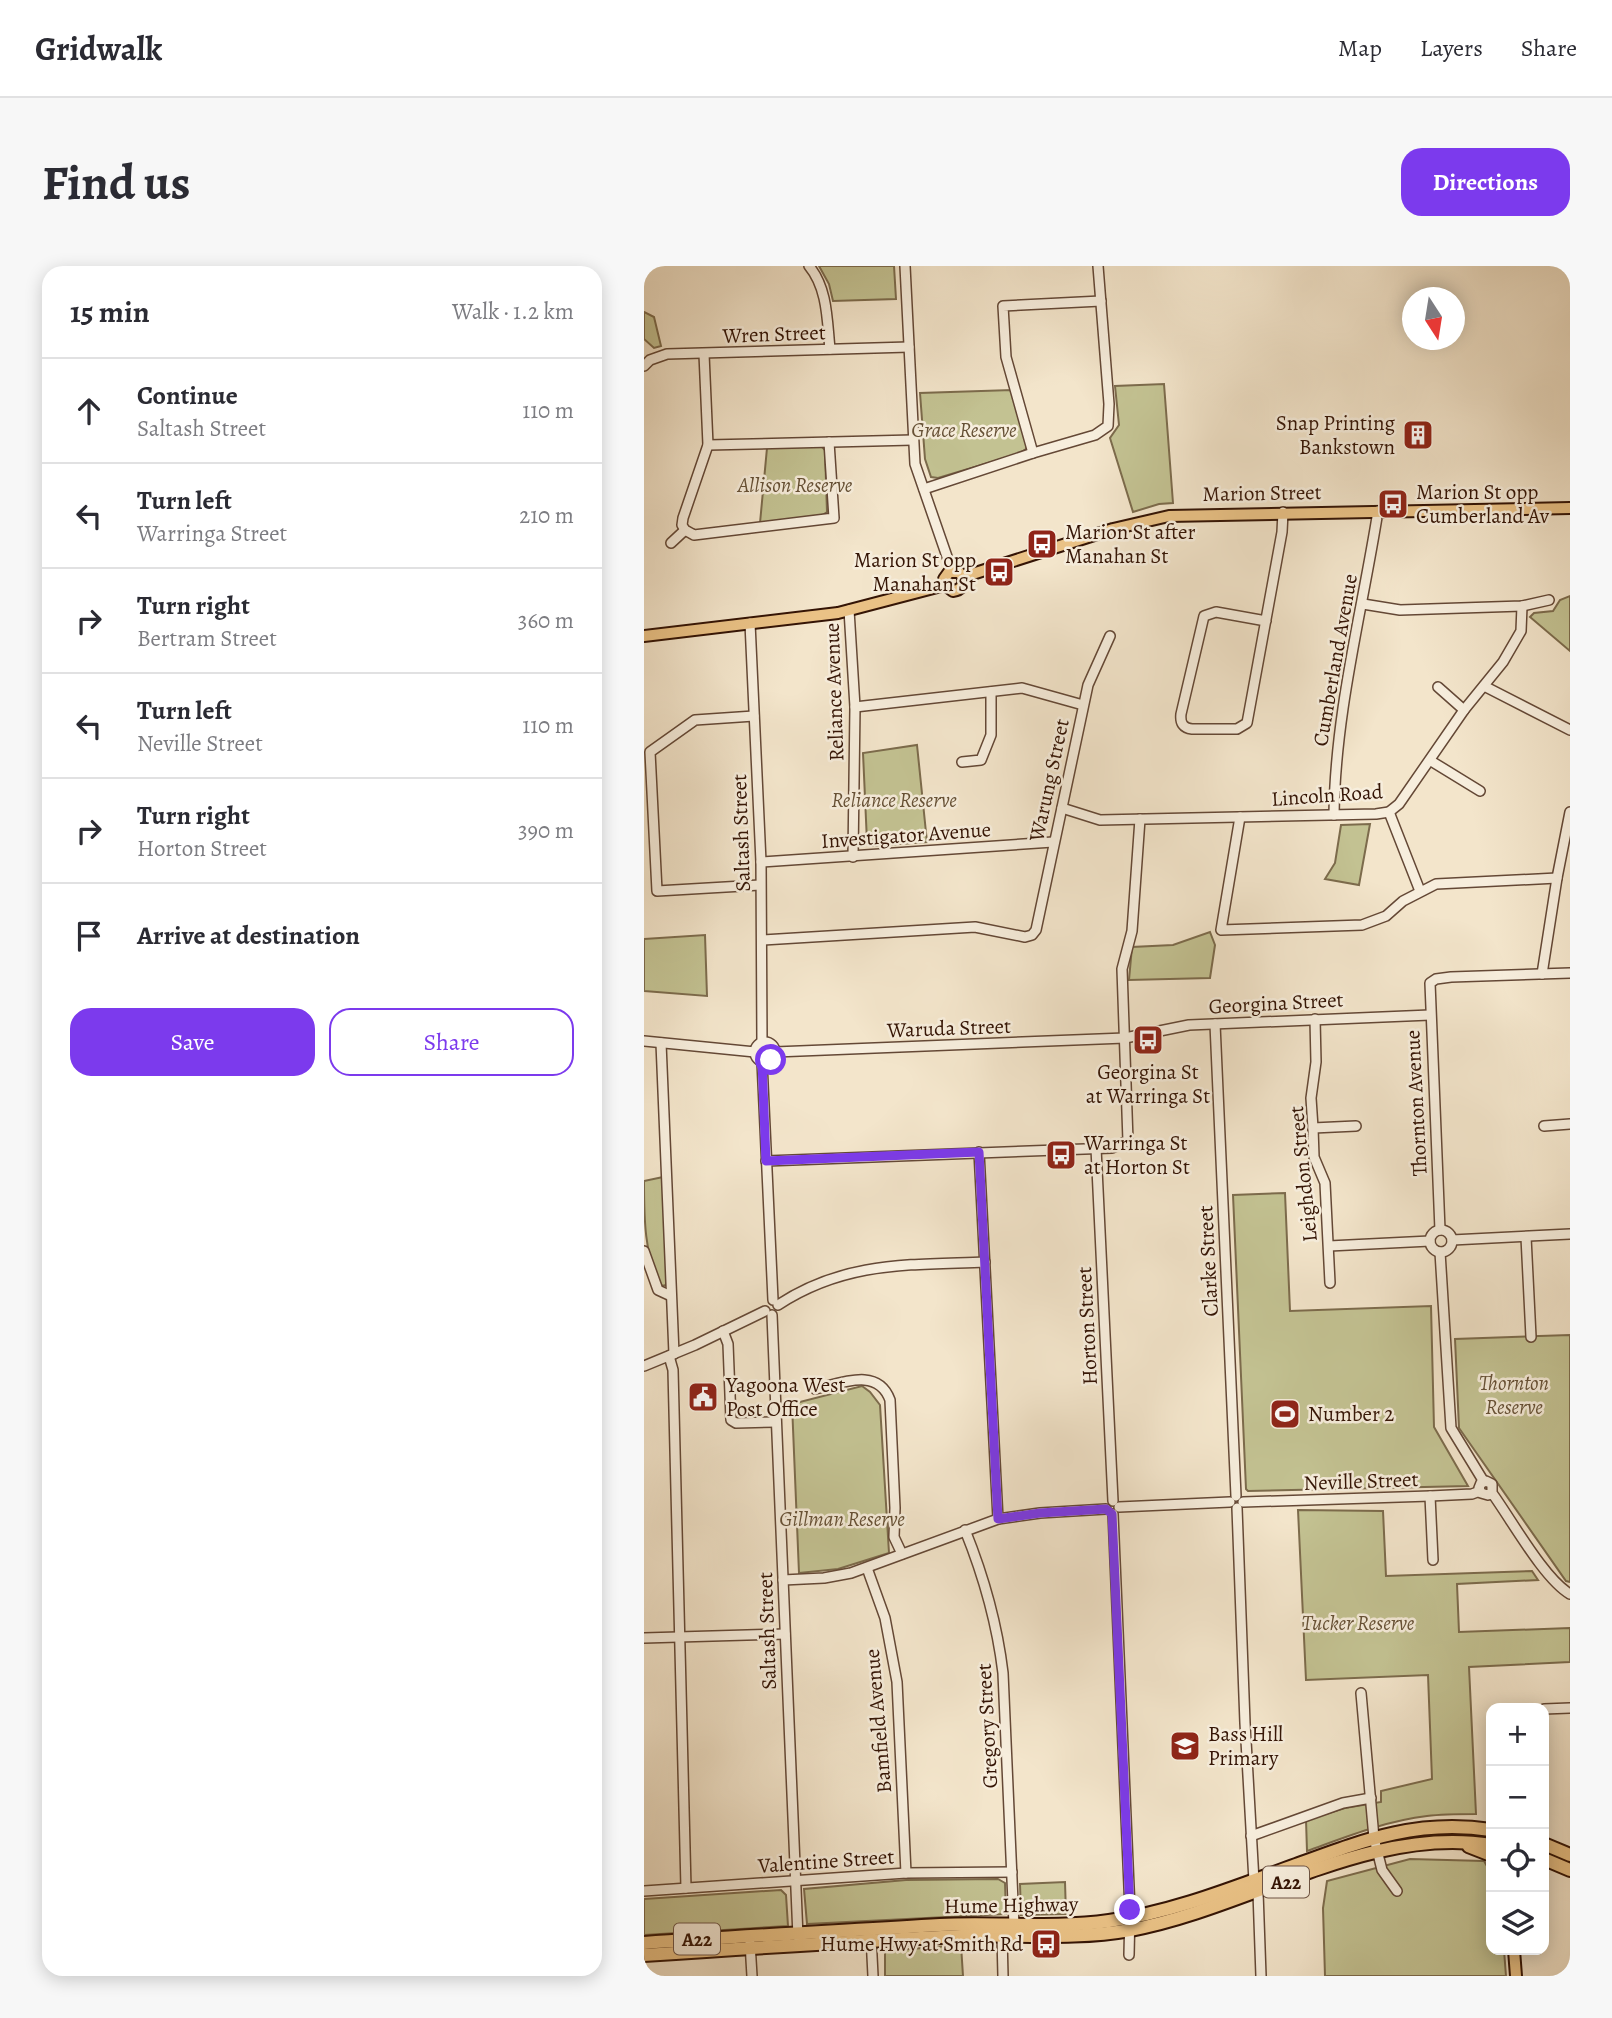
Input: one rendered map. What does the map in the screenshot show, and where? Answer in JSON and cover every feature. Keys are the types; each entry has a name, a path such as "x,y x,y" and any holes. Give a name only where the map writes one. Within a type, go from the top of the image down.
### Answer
{"highway":[{"name":"Hume Highway","path":"644,1943 750,1942 872,1936 1084,1935 1129,1924 1195,1901 1256,1886 1428,1826 1486,1828"},
{"name":"Hume Highway","path":"1376,1844 1445,1841 1486,1844"},
{"path":"1549,1848 1567,1864"},
{"path":"1549,1862 1567,1864"},
{"name":"Hume Highway","path":"872,1936 940,1925 1129,1924"},
{"name":"Hume Highway","path":"644,1955 750,1942"}],"main road":[{"name":"Marion Street","path":"963,577 1155,518 1185,514 1570,508"},
{"path":"952,571 959,572 963,577 962,587 957,590 950,590 945,585 945,576 952,571"},
{"path":"644,636 849,610 945,585"},
{"path":"1445,1841 1486,1854"},
{"path":"1514,1955 1516,1976"}],"street":[{"path":"809,266 816,274 823,293 830,349"},
{"path":"905,266 915,464 952,571"},
{"path":"925,489 1095,435 1108,426 1109,404 1098,266"},
{"path":"1033,453 1006,358 1003,306 1101,302"},
{"name":"Wren Street","path":"644,366 650,360 667,354 909,347"},
{"path":"704,354 708,445 682,518 685,530 694,536 834,518 829,442"},
{"path":"708,445 913,440"},
{"name":"Cumberland Avenue","path":"1334,815 1334,771 1378,511"},
{"path":"1266,621 1204,611 1181,714 1183,724 1192,729 1248,728 1282,532 1283,512"},
{"path":"671,544 685,530"},
{"path":"1363,604 1400,610 1522,606 1549,600"},
{"name":"Lincoln Road","path":"1062,808 1100,820 1389,812 1399,804 1464,710 1503,662 1521,631 1522,606"},
{"name":"Reliance Avenue","path":"849,610 856,707 853,857"},
{"name":"Saltash Street","path":"750,623 761,862 762,1042"},
{"name":"Warung Street","path":"763,940 975,927 1035,938 1087,685 1110,636"},
{"path":"1484,686 1570,730"},
{"path":"1438,687 1464,710"},
{"path":"856,707 1022,688 1083,705"},
{"path":"962,762 981,760 991,735 991,692"},
{"path":"754,716 695,720 650,752 657,891 760,886"},
{"path":"1172,731 1183,724"},
{"path":"1431,761 1479,791"},
{"path":"1389,812 1420,891"},
{"path":"1570,813 1542,974 1570,974"},
{"path":"1240,817 1221,930 1362,925 1386,916 1403,901 1436,884 1557,878"},
{"path":"766,1161 1119,1147 1132,1143 1122,969 1132,931 1140,819"},
{"name":"Investigator Avenue","path":"761,862 1053,842"},
{"name":"Thornton Avenue","path":"1440,1230 1429,985 1436,979 1542,974"},
{"name":"Georgina Street","path":"1125,1038 1189,1025 1430,1015"},
{"name":"Leighdon Street","path":"1315,1019 1316,1062 1311,1098 1312,1128 1314,1157 1325,1183 1330,1283"},
{"name":"Clarke Street","path":"1215,1024 1251,1836 1261,1976"},
{"name":"Waruda Street","path":"775,1052 1125,1038"},
{"path":"644,1041 755,1052"},
{"path":"644,1366 723,1331 768,1313 778,1312 775,1303 762,1062 755,1052 762,1042 771,1044 775,1052 771,1060 762,1062"},
{"path":"661,1043 671,1296 686,1888"},
{"path":"1544,1126 1570,1124"},
{"path":"1312,1128 1356,1126"},
{"name":"Horton Street","path":"1096,1148 1129,1955"},
{"path":"979,1152 998,1519"},
{"path":"1440,1230 1447,1231 1452,1240 1447,1250 1440,1252 1432,1247 1430,1241 1432,1235 1440,1230"},
{"path":"1452,1240 1570,1234"},
{"path":"1526,1237 1531,1338"},
{"path":"1329,1246 1430,1241"},
{"path":"644,1251 658,1290 671,1296"},
{"path":"1440,1252 1451,1428 1485,1495 1492,1493 1552,1579 1570,1594"},
{"path":"775,1303 854,1271 881,1267 985,1262"},
{"name":"Saltash Street","path":"768,1313 776,1422 798,1939"},
{"path":"723,1331 728,1344 731,1420 736,1423 776,1422"},
{"path":"815,1389 868,1379 882,1386 887,1392 890,1400 895,1494 894,1537 902,1555"},
{"name":"Neville Street","path":"783,1580 824,1578 867,1568 998,1519 1040,1513 1237,1502 1472,1494 1482,1486"},
{"path":"1430,1496 1433,1560"},
{"name":"Gregory Street","path":"965,1530 982,1575 998,1636 1003,1673 1014,1925"},
{"name":"Bamfield Avenue","path":"867,1568 885,1618 897,1682 906,1873"},
{"path":"644,1638 785,1634"},
{"path":"1361,1693 1376,1844 1382,1870 1397,1891"},
{"path":"1549,1709 1570,1708"},
{"path":"1251,1836 1343,1803 1371,1797"},
{"name":"Valentine Street","path":"644,1891 906,1873 1012,1872"},
{"path":"872,1936 873,1976"},
{"path":"1002,1936 1003,1976"},
{"path":"750,1942 752,1976"}],"green space":[{"path":"819,266 894,266 896,299 833,301 829,284"},
{"path":"644,312 654,317 661,346 654,348 644,339"},
{"path":"1164,384 1173,503 1133,512 1110,438 1119,425 1115,386"},
{"name":"Grace Reserve","path":"1012,390 1027,444 1026,449 1018,454 938,478 931,477 925,459 920,393"},
{"name":"Allison Reserve","path":"821,446 825,450 827,512 821,516 760,523 767,448"},
{"path":"1570,596 1570,651 1530,617 1534,613 1553,611 1560,600"},
{"name":"Reliance Reserve","path":"917,745 927,842 871,846 867,842 863,753"},
{"path":"1370,824 1359,885 1325,879 1335,863 1341,825"},
{"path":"1210,932 1215,945 1210,978 1129,980 1132,947 1173,945"},
{"path":"705,935 707,996 644,991 644,939"},
{"path":"663,1177 667,1280 666,1285 662,1286 648,1250 644,1181"},
{"path":"1285,1193 1290,1311 1431,1306 1434,1427 1468,1486 1246,1489 1233,1195"},
{"name":"Thornton Reserve","path":"1570,1335 1570,1582 1566,1581 1459,1428 1455,1339"},
{"name":"Gillman Reserve","path":"862,1386 880,1405 889,1553 838,1569 799,1573 792,1404"},
{"name":"Tucker Reserve","path":"1298,1510 1383,1511 1386,1576 1532,1571 1538,1580 1457,1584 1459,1632 1570,1628 1570,1662 1469,1667 1476,1814 1411,1818 1366,1830 1307,1851 1306,1820 1345,1808 1381,1802 1381,1791 1432,1779 1428,1675 1306,1680"},
{"path":"1410,1859 1484,1861 1486,1955 1504,1955 1506,1976 1325,1976 1323,1908 1327,1881"},
{"path":"998,1879 1005,1883 1006,1914 807,1924 804,1889 906,1880"},
{"path":"1065,1882 1066,1914 1021,1915 1020,1884"},
{"path":"781,1890 786,1895 788,1926 644,1935 644,1899"},
{"path":"961,1945 963,1976 885,1976 885,1951"}],"place":[{"name":"Snap Printing Bankstown","path":"1418,435"},
{"name":"Marion St opp Cumberland Av","path":"1393,504"},
{"name":"Marion St after Manahan St","path":"1042,544"},
{"name":"Marion St opp Manahan St","path":"999,572"},
{"name":"Georgina St at Warringa St","path":"1148,1040"},
{"name":"Warringa St at Horton St","path":"1061,1155"},
{"name":"Yagoona West Post Office","path":"703,1397"},
{"name":"Number 2","path":"1285,1414"},
{"name":"Bass Hill Primary","path":"1185,1746"},
{"name":"Hume Hwy at Smith Rd","path":"1046,1944"}],"route":[{"path":"771,1060 762,1062 766,1161 979,1152 998,1519 1022,1514 1106,1509 1112,1514 1130,1910"}]}
